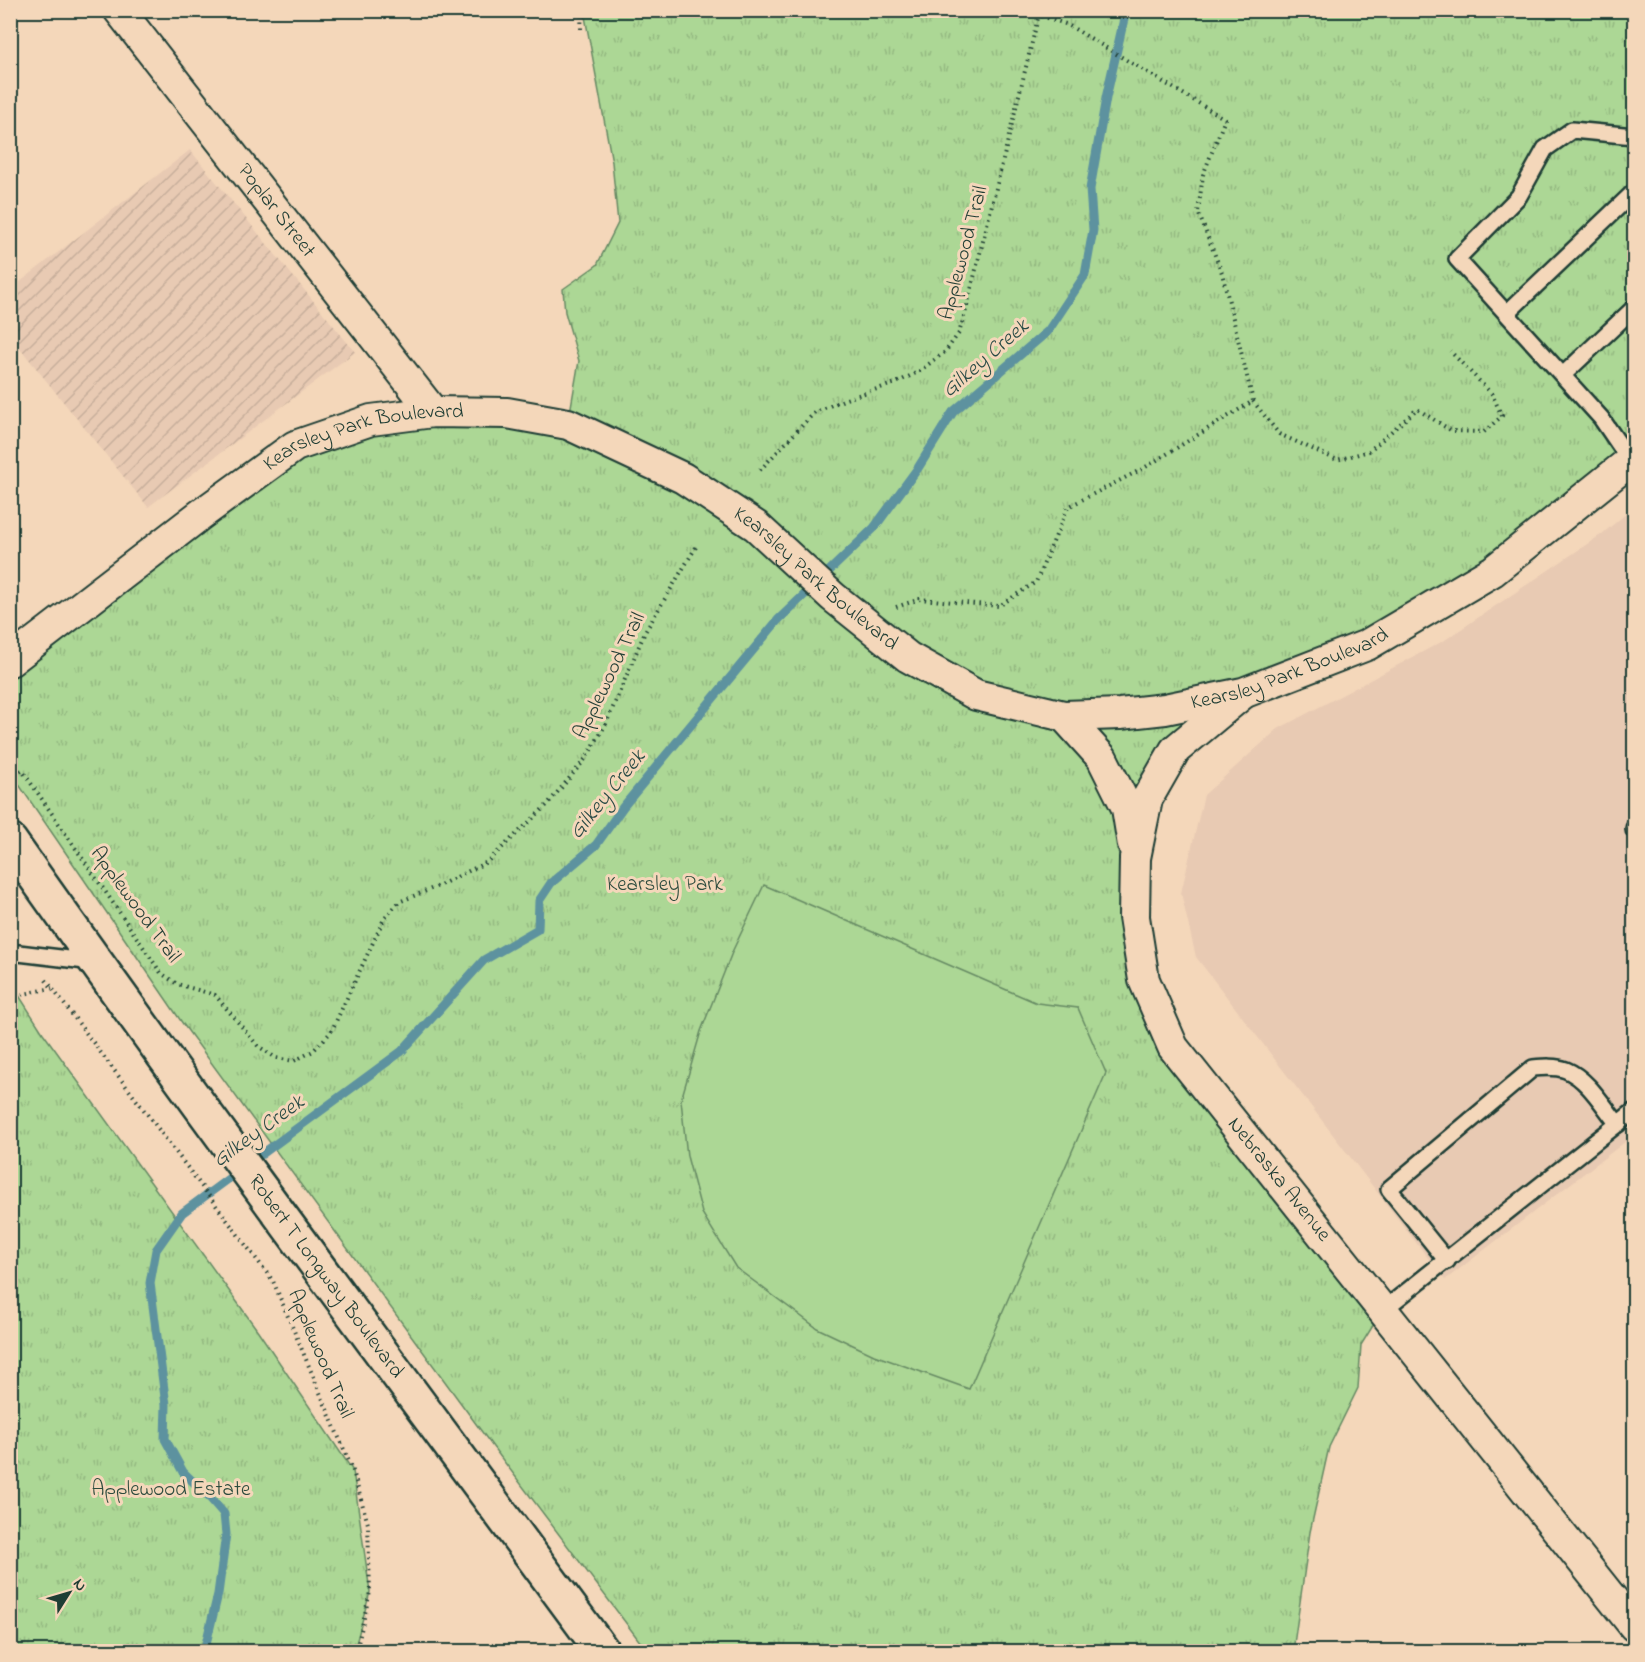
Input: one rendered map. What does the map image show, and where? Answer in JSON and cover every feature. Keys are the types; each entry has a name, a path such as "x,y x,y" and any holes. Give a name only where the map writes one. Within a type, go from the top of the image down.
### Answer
{"street":[{"name":"Poplar Street","path":"119,10 434,412"},
{"name":"Kearsley Park Boulevard","path":"10,661 200,515 295,446 371,420 434,412 507,413 568,424 683,478 756,526 833,597 908,657 976,694 1064,716 1120,714 1165,709 1243,693 1367,645 1493,571 1633,460"},
{"name":"Nebraska Avenue","path":"1243,693 1174,750 1147,799 1135,858 1134,917 1144,980 1173,1047 1635,1626"},
{"path":"1064,716 1102,758 1127,808 1135,858"},
{"name":"Robert T Longway Boulevard","path":"10,841 254,1180 603,1652"}],"lane":[{"path":"1633,460 1601,418 1457,259 1519,195 1545,149 1572,130 1635,136"},
{"path":"1507,313 1635,192"},
{"path":"1563,375 1635,308"},
{"path":"10,952 96,962"},
{"path":"1447,1261 1389,1189 1533,1068 1565,1069 1581,1079 1618,1124"},
{"path":"1382,1311 1635,1111"}],"path":[{"path":"581,29 582,10"},
{"path":"1039,13 1068,25 1225,119 1203,175 1198,213 1222,273 1253,401 1279,434 1338,460 1369,451 1417,409 1452,431 1484,432 1502,416 1492,394 1450,351"},
{"name":"Applewood Trail","path":"760,470 815,412 896,383 918,372 945,352 959,333 1039,13"},
{"path":"892,608 920,599 999,606 1036,582 1068,507 1144,468 1253,401"},
{"name":"Applewood Trail","path":"10,777 22,770 161,974 177,984 215,995 258,1046 276,1058 294,1062 313,1051 331,1032 384,919 399,902 487,862 546,806 587,757 606,724 645,632 696,547"},
{"name":"Applewood Trail","path":"27,953 196,1182 273,1281 353,1471 368,1524 370,1592 356,1652"},
{"path":"10,998 52,988"}],"shaded area":[{"path":"190,150 355,352 148,507 11,337 11,289"},
{"path":"1634,507 1634,1135 1445,1280 1196,957 1181,893 1204,795 1278,729 1445,640 1602,534"}],"green space":[{"name":"Kearsley Park","path":"584,11 1634,11 1634,458 1493,571 1243,693 1174,750 1135,858 1173,1047 1382,1311 1361,1345 1358,1388 1329,1447 1310,1532 1293,1651 647,1651 493,1447 183,1024 11,773 11,660 295,446 433,412 568,424 579,361 565,312 563,289 597,265 618,223 612,162"},
{"path":"764,885 1037,1003 1078,1008 1106,1073 969,1389 874,1355 817,1328 736,1268 702,1213 687,1156 681,1100 701,1031 733,950"},
{"name":"Applewood Estate","path":"11,983 43,1033 258,1331 353,1471 370,1592 354,1651 11,1651"}],"waterway":[{"name":"Gilkey Creek","path":"204,1652 218,1594 226,1534 224,1514 183,1472 165,1439 166,1405 150,1283 156,1250 182,1213 402,1051 484,960 538,929 539,901 551,883 596,845 623,807 778,620 874,528 918,468 953,412 1048,331 1085,275 1093,230 1090,189 1106,98 1126,10"}]}
